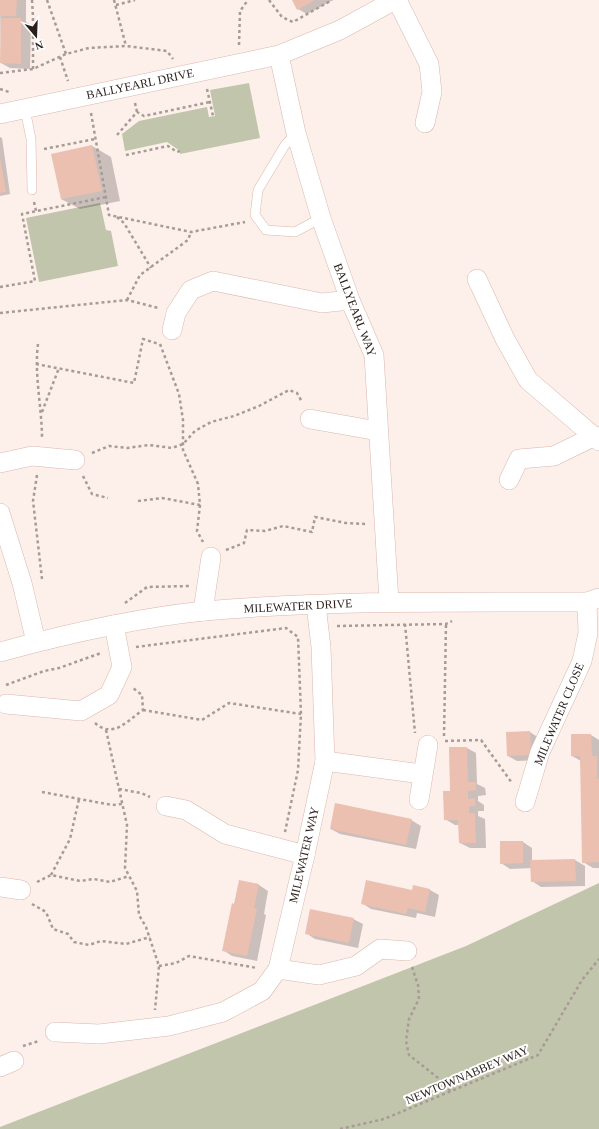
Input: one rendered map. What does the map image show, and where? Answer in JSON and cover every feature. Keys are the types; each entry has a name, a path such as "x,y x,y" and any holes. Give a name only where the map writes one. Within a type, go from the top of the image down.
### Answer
{"street":[{"name":"BALLYEARL DRIVE","path":"0,114 279,55 340,30 396,0"},
{"path":"396,0 429,64 432,92 425,123"},
{"name":"BALLYEARL WAY","path":"279,55 296,133 321,218 350,300 374,355 383,525 389,602"},
{"path":"477,279 496,320 528,380 597,439 554,456 519,459 509,480"},
{"path":"174,322 191,290 213,281 322,303 350,300"},
{"path":"310,419 378,431"},
{"path":"0,463 32,456 75,460"},
{"path":"0,512 6,552 22,583 36,642"},
{"path":"203,612 211,556"},
{"name":"MILEWATER DRIVE","path":"0,652 36,642 114,625 203,612 389,602 593,600"},
{"name":"MILEWATER CLOSE","path":"525,802 540,752 582,661 593,600"},
{"name":"MILEWATER WAY","path":"278,969 325,761 321,647 316,605"},
{"path":"3,696 81,711 109,695 122,667 114,625"},
{"path":"419,800 422,774 436,743"},
{"path":"325,761 422,774"},
{"path":"166,806 186,810 225,834 305,854"},
{"path":"0,887 21,890"},
{"path":"55,1032 99,1034 169,1026 223,1012 262,991 278,969 319,975 356,966 380,949 407,951"}],"lane":[{"path":"24,109 31,139 32,190"},
{"path":"296,133 285,145 258,190 255,214 266,230 295,232 321,218"}],"path":[{"path":"32,0 33,69"},
{"path":"47,0 66,54"},
{"path":"114,0 126,46"},
{"path":"116,5 135,0"},
{"path":"241,63 238,35 240,12 248,0"},
{"path":"269,0 282,17 293,22 332,0"},
{"path":"0,73 33,69 66,54 89,48 126,46 167,51 194,73 210,102 213,116"},
{"path":"60,57 80,97 96,140 110,215 126,217 191,232 243,224 255,214"},
{"path":"117,135 137,112 144,116 210,102"},
{"path":"32,151 96,140"},
{"path":"126,155 168,146 177,152 180,151"},
{"path":"0,287 35,281 22,214 106,197"},
{"path":"117,217 124,223 151,268"},
{"path":"126,300 140,276 188,240 191,232"},
{"path":"0,313 126,300 174,322 160,344"},
{"path":"36,364 134,383 143,339 160,344"},
{"path":"38,344 36,364 42,412 42,457 34,486 33,501 42,586"},
{"path":"160,344 179,394 183,444 188,463 198,484 200,505 197,531 211,556 244,543 247,530 265,531 283,526 312,532 315,517 346,523 383,525"},
{"path":"42,412 60,368"},
{"path":"108,498 92,494 75,460 109,446 127,448 149,445 172,448 183,444 195,431 211,422 234,416 259,406 289,390 296,393 310,419"},
{"path":"138,501 162,498 200,505"},
{"path":"404,624 416,741 436,743 481,740 525,802"},
{"path":"436,743 446,624"},
{"path":"3,696 44,671 59,668 93,654 118,649 286,628 298,637 300,714 298,770 282,848"},
{"path":"143,710 202,720 229,703 300,714"},
{"path":"106,730 127,825 124,868 136,891 139,915 150,938 159,966 153,1028"},
{"path":"119,789 141,793 166,806"},
{"path":"42,792 112,805 122,804"},
{"path":"79,799 70,839 51,875 21,890 28,902 46,912 53,928 68,934 74,942 89,945 100,941 126,944 150,938"},
{"path":"51,875 80,880 94,879 110,882 129,876"},
{"path":"407,951 418,985 418,999 409,1019 406,1041 409,1055 442,1081 451,1092"},
{"path":"159,966 176,963 189,956 262,969 278,969"},
{"name":"NEWTOWNABBEY WAY","path":"340,1129 384,1119 538,1055 582,980 599,959"},
{"path":"7,1064 19,1047 43,1040 55,1032"}],"green space":[{"path":"249,83 260,138 180,154 180,151 167,142 125,151 122,134 139,121 207,107 209,117 215,116 210,90"},
{"path":"100,203 106,230 111,231 118,266 39,282 26,218"},
{"path":"599,883 599,1129 0,1129 0,1127 466,946"}],"building":[{"path":"0,0 17,0 16,16 0,16"},
{"path":"292,0 315,0 297,10"},
{"path":"1,18 21,18 21,64 0,63"},
{"path":"92,145 102,191 61,199 51,154"},
{"path":"0,157 6,192 0,193"},
{"path":"530,731 531,755 507,756 506,732"},
{"path":"571,734 591,734 592,756 597,756 597,779 599,779 599,862 582,863 580,756 571,756"},
{"path":"449,747 467,747 468,782 476,782 476,790 468,791 468,799 475,798 475,806 469,806 469,813 475,813 476,843 459,843 458,820 444,820 443,791 450,791"},
{"path":"335,803 412,819 406,845 330,829"},
{"path":"500,841 523,841 523,863 500,864"},
{"path":"575,859 576,881 531,882 530,860"},
{"path":"239,880 259,884 254,908 257,909 247,956 222,951 232,903 234,904"},
{"path":"366,880 412,890 413,885 430,889 425,912 408,908 406,914 361,904"},
{"path":"310,909 354,918 349,943 305,934"}]}
